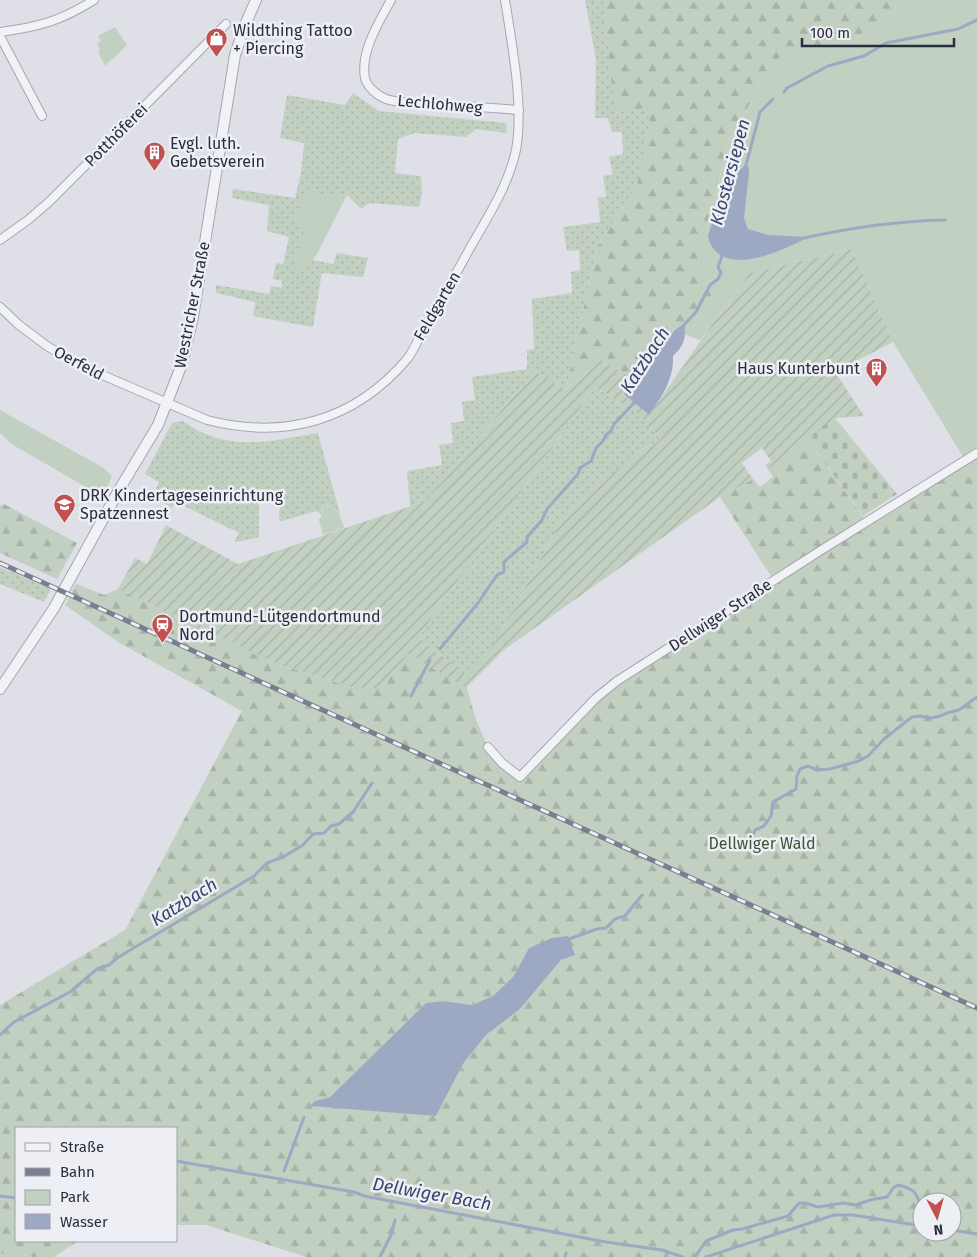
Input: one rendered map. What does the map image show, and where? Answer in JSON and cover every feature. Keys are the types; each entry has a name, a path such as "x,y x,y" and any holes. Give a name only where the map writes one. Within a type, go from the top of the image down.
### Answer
{"street":[{"path":"42,116 0,34 32,28 55,21 77,11 94,0"},
{"name":"Westricher Straße","path":"0,689 54,608 119,490 153,434 182,364 193,317 235,55 256,0"},
{"name":"Lechlohweg","path":"390,0 372,39 364,65 365,80 373,91 385,99 406,102 519,110"},
{"name":"Feldgarten","path":"167,403 207,420 229,425 271,428 297,425 322,418 348,407 378,388 409,356 499,198 516,150 519,110 505,0"},
{"name":"Potthöferei","path":"0,240 50,201 226,24"},
{"name":"Oerfeld","path":"0,307 40,341 80,365 167,403"},
{"name":"Dellwiger Straße","path":"488,747 502,763 520,777 596,698 617,681 823,548 977,453"}],"green space":[{"path":"585,0 603,0 605,4 615,113 652,107 637,186 597,247 566,390 534,371 426,501 410,506 407,471 442,465 439,445 453,443 451,423 464,421 462,402 475,400 472,377 527,369 527,350 534,349 532,299 572,293 571,272 580,270 579,250 567,251 563,227 600,222 598,197 606,197 603,176 613,174 609,157 623,154 622,132 612,132 608,118 595,118 596,60"},
{"path":"603,0 910,0 859,36 779,58 760,86 729,141 698,263 714,300 686,335 675,330 635,380 601,360 566,390 597,247 637,186 652,107 615,113"},
{"path":"910,0 977,0 977,453 965,460 893,342 852,249 750,273 700,340 686,335 714,300 698,263 729,141 760,86 779,58 859,36"},
{"path":"115,27 127,45 105,66 98,52 100,50 97,44 101,41 98,36"},
{"path":"353,93 379,111 506,123 507,133 476,129 466,137 415,133 398,139 395,173 421,176 422,194 419,207 370,203 361,209 347,195 305,235 304,272 312,260 333,264 337,253 368,258 363,277 322,273 313,327 253,316 255,302 216,293 216,285 269,294 271,286 281,288 282,281 273,279 276,263 283,264 289,237 267,231 269,205 232,198 233,189 295,198 301,173 304,143 280,138 287,95 345,105"},
{"path":"306,192 347,195 317,254 304,272 293,269 305,235 295,222"},
{"path":"852,249 893,342 835,372 864,416 835,418 768,469 765,465 771,461 762,448 742,463 753,479 720,497 505,649 466,688 408,654 381,688 354,688 271,662 118,589 135,558 147,564 166,525 238,564 426,501 534,371 566,390 601,360 635,380 625,394 649,415 750,273","holes":["595,387 637,413 661,439 643,449 604,481 559,524 498,638 468,678 422,642 421,633"]},
{"path":"595,387 637,413 661,439 643,449 604,481 559,524 498,638 468,679 422,642 421,633"},
{"path":"0,410 102,467 112,476 103,497 13,445 0,433"},
{"path":"835,418 897,494 863,516 807,438"},
{"path":"182,421 203,433 233,441 262,442 318,433 340,514 330,506 322,505 322,515 316,511 279,521 280,497 259,497 259,537 234,542 239,533 176,502 172,508 153,496 159,482 145,474 172,423"},
{"name":"Dellwiger Wald","path":"807,438 866,521 977,453 977,1257 306,1257 206,1225 178,1225 178,1127 15,1127 15,1242 76,1242 54,1257 31,1257 0,1250 0,1005 125,930 242,711 118,642 65,605 76,584 104,595 118,589 271,662 354,688 381,688 408,654 467,688 476,720 488,747 520,777 596,698 774,581 720,497 753,479 760,487 773,477 768,469","holes":["540,944 574,955 561,960 520,1009 486,1035 463,1064 436,1116 315,1101 330,1097 426,1003 443,1001 472,1005 493,996 513,977 529,948"]},
{"path":"4,504 77,543 57,579 0,553 0,506"},
{"path":"322,505 331,507 337,512 344,528 323,535 319,520 323,513"},
{"path":"0,567 51,589 44,602 0,584"},
{"path":"0,1250 31,1257 0,1257"}],"water":[{"path":"746,165 749,168 749,173 744,218 748,229 768,235 808,237 768,255 737,260 724,257 714,250 708,236 719,201 732,176"},
{"path":"684,324 682,346 673,356 669,380 663,394 649,415 624,394 675,330"},
{"path":"568,936 575,955 561,960 520,1009 486,1035 463,1064 436,1116 310,1106 315,1101 330,1097 426,1003 443,1001 472,1005 493,996 513,977 529,948 552,938"}],"waterway":[{"name":"Klostersiepen","path":"784,92 787,88 828,66 864,56 886,43 958,29 977,20"},
{"name":"Klostersiepen","path":"745,169 760,112 773,99"},
{"name":"Katzbach","path":"804,238 874,226 945,220"},
{"name":"Katzbach","path":"683,326 696,312 710,285 718,279 721,273 718,267 723,253"},
{"name":"Katzbach","path":"440,649 478,603 497,575 504,572 504,562 527,542 527,537 542,520 547,509 578,474 580,468 591,461 596,448 611,431 614,424 636,401"},
{"name":"Katzbach","path":"411,696 430,660"},
{"path":"721,845 751,840 755,830 764,826 771,816 773,802 796,789 797,776 800,769 808,766 817,770 830,769 859,761 868,756 884,739 912,717 931,718 940,716 959,710 977,697"},
{"name":"Katzbach","path":"0,1035 14,1022 70,992 97,969 109,965 117,958 254,876 267,863 283,857 303,845 313,834 324,833 331,826 339,824 353,812 372,783"},
{"path":"569,939 597,929 606,928 615,919 625,916 642,895"},
{"path":"284,1171 304,1117"},
{"name":"Dellwiger Bach","path":"178,1161 354,1192 364,1196 606,1242 662,1250 683,1257"},
{"path":"695,1257 706,1241 733,1230 788,1216 799,1203 818,1207 843,1203 856,1205 887,1197 894,1187 899,1185 914,1192"},
{"name":"Dellwiger Bach","path":"0,1196 15,1198"},
{"name":"Dellwiger Bach","path":"706,1257 834,1215 853,1215 912,1224"},
{"path":"380,1257 391,1235 395,1220"},
{"name":"Dellwiger Bach","path":"962,1232 977,1234"},
{"path":"565,1257 566,1253"}],"railway":[{"path":"0,563 977,1008"}],"place":[{"name":"Wildthing Tattoo + Piercing","path":"217,58"},
{"name":"Evgl. luth. Gebetsverein","path":"154,171"},
{"name":"Haus Kunterbunt","path":"876,387"},
{"name":"DRK Kindertageseinrichtung Spatzennest","path":"64,523"},
{"name":"Dortmund-Lütgendortmund Nord","path":"163,644"}]}
